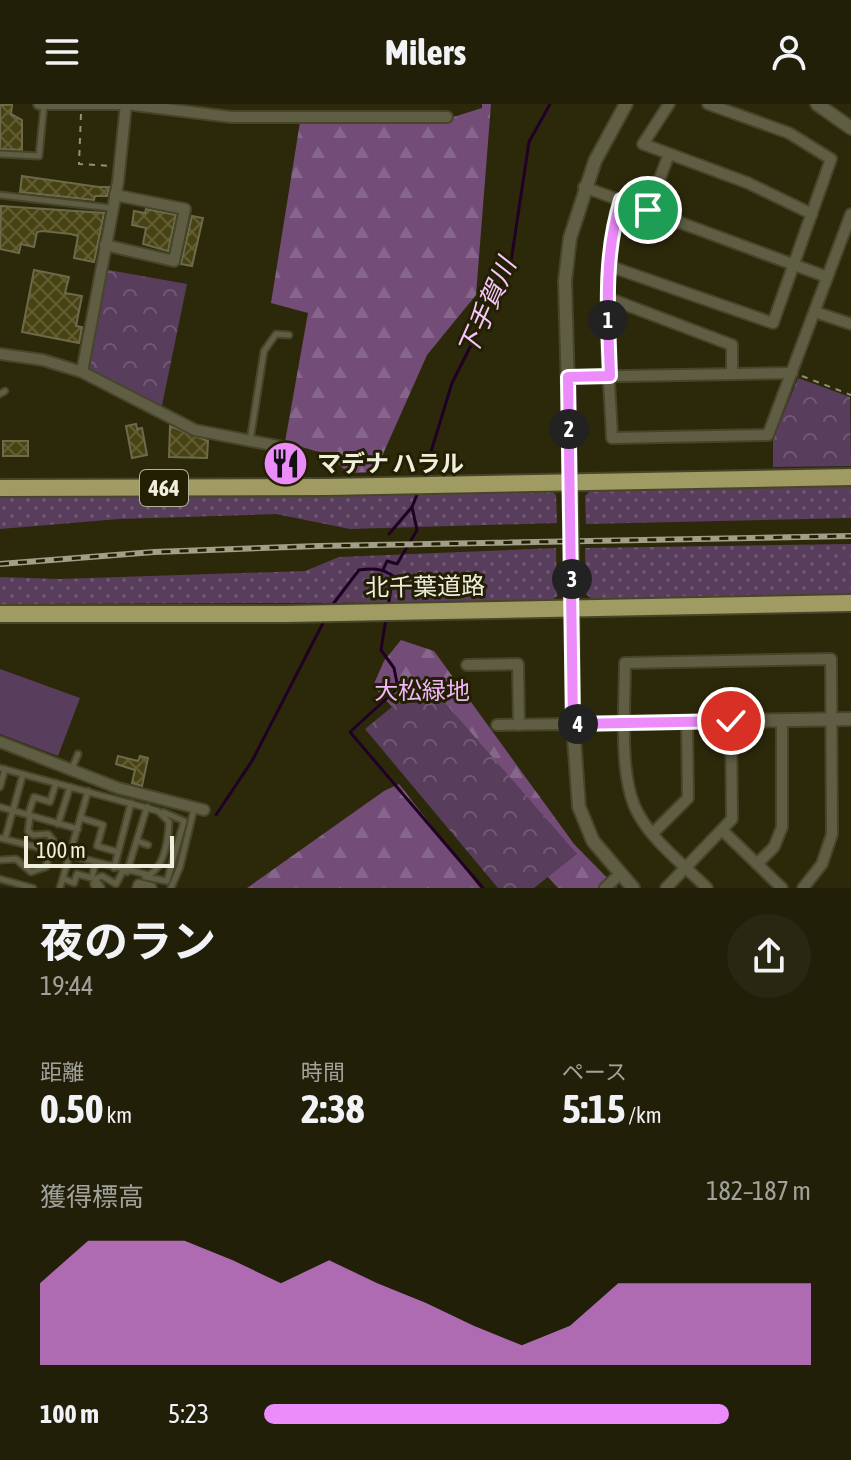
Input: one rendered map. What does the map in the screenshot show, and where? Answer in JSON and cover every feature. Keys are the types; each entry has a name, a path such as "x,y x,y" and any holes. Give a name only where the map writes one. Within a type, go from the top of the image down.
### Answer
{"highway":[{"name":"464","path":"0,488 506,485 571,491 851,477"},
{"name":"北千葉道路","path":"0,614 449,611 572,601 851,603"}],"street":[{"path":"42,104 81,107 126,104 231,117 447,117"},
{"path":"82,372 120,167 126,104"},
{"path":"626,104 608,133 584,187 567,261 568,377 575,782 583,822 619,875 633,888"},
{"path":"669,104 643,144 748,183 812,214"},
{"path":"609,266 773,323 831,159 789,133 708,104"},
{"path":"817,104 851,128"},
{"path":"648,210 669,154"},
{"path":"584,187 827,277"},
{"path":"105,245 174,261 185,209 115,195"},
{"path":"621,200 612,228 609,266 612,438 768,435 795,374 851,214"},
{"path":"608,298 732,345 732,374"},
{"path":"815,312 851,324"},
{"path":"0,354 43,360 82,372 195,430 293,449 300,456 294,488"},
{"path":"568,377 795,374"},
{"path":"707,888 653,833 635,806 630,790 625,663 831,659 832,834 822,864 803,888"},
{"path":"467,665 518,664 519,725"},
{"path":"497,725 851,719"},
{"path":"757,864 774,847 782,827 782,720"},
{"path":"666,888 732,819 731,721"},
{"path":"653,833 688,798 687,722"},
{"path":"0,742 71,772 199,809"},
{"path":"723,831 782,888"},
{"path":"605,888 619,875"},
{"path":"138,888 139,885 151,888"}],"lane":[{"path":"0,154 39,156 42,104"},
{"path":"0,195 111,208"},
{"path":"250,441 264,351 276,334 289,335"},
{"path":"71,772 78,754"},
{"path":"8,790 0,788 3,769 23,774 70,787 88,791 147,807 184,821 167,881 160,882 3,838 23,774"},
{"path":"0,860 11,857 26,870 36,872 46,867 53,840 48,834 33,835 28,831 29,816 34,797 50,802 56,783"},
{"path":"58,824 67,807 70,787"},
{"path":"60,888 88,791"},
{"path":"114,868 131,803"},
{"path":"0,807 78,829"},
{"path":"97,886 97,878 102,876 116,884 125,872 147,807"},
{"path":"171,888 199,809"},
{"path":"135,874 149,875 157,870 161,860 169,822 158,811"},
{"path":"81,818 103,825 97,846 118,852"},
{"path":"137,841 148,845"},
{"path":"64,879 74,883 77,874 92,878 95,864"},
{"path":"0,879 33,888"}],"path":[{"path":"81,107 79,164 120,167"},
{"path":"795,374 851,395"}],"green space":[{"path":"482,104 491,104 476,295 427,355 375,472 348,473 329,455 285,442 308,313 271,303 300,122 447,119 482,108"},
{"path":"103,269 187,284 161,410 86,372"},
{"path":"798,378 850,397 851,466 773,467 773,440"},
{"path":"851,486 851,518 586,524 585,496 590,491"},
{"path":"550,490 556,495 557,523 350,529 276,514 119,519 0,529 0,498 3,495"},
{"path":"851,544 851,594 593,600 586,594 585,548"},
{"path":"556,548 557,596 550,602 0,604 0,577 59,579 305,571 339,557"},
{"name":"大松緑地","path":"401,640 434,651 574,844 617,888 558,888 373,686 384,661"},
{"path":"0,669 80,698 58,756 0,734"},
{"path":"425,680 577,854 534,888 498,888 365,729"},
{"path":"399,784 480,888 247,888 384,791"}],"building":[{"path":"0,105 12,105 11,114 22,120 22,150 0,149"},
{"path":"22,176 109,187 107,196 95,196 94,200 20,192"},
{"path":"1,206 104,213 94,262 74,258 78,236 71,234 37,232 34,247 21,244 19,253 0,249"},
{"path":"146,209 176,215 168,251 143,244 146,228 132,225 134,211 145,213"},
{"path":"192,216 203,218 192,266 181,264"},
{"path":"34,270 69,277 65,293 82,296 76,326 82,327 79,343 22,332"},
{"path":"136,424 137,429 142,428 147,455 132,458 126,426"},
{"path":"170,426 208,441 207,458 169,457"},
{"path":"3,441 28,441 28,456 3,456"},
{"path":"118,756 138,761 140,756 148,758 142,786 132,783 135,770 116,764"}],"waterway":[{"name":"下手賀川","path":"422,481 452,383 510,268 529,142 550,104"},
{"path":"389,534 412,507 418,492"},
{"path":"383,570 387,561 397,564 417,530 412,507"},
{"path":"330,608 359,570 368,569 381,570 393,576 388,607"},
{"path":"386,618 381,650 394,668 398,688 350,732 483,888"},
{"path":"216,815 252,761 325,619"}],"railway":[{"path":"0,564 154,552 319,546 851,536"}],"place":[{"name":"マデナ ハラル","path":"286,464"}],"route":[{"path":"648,210 621,200 612,228 608,298 610,376 568,377 573,724 731,721"}]}
